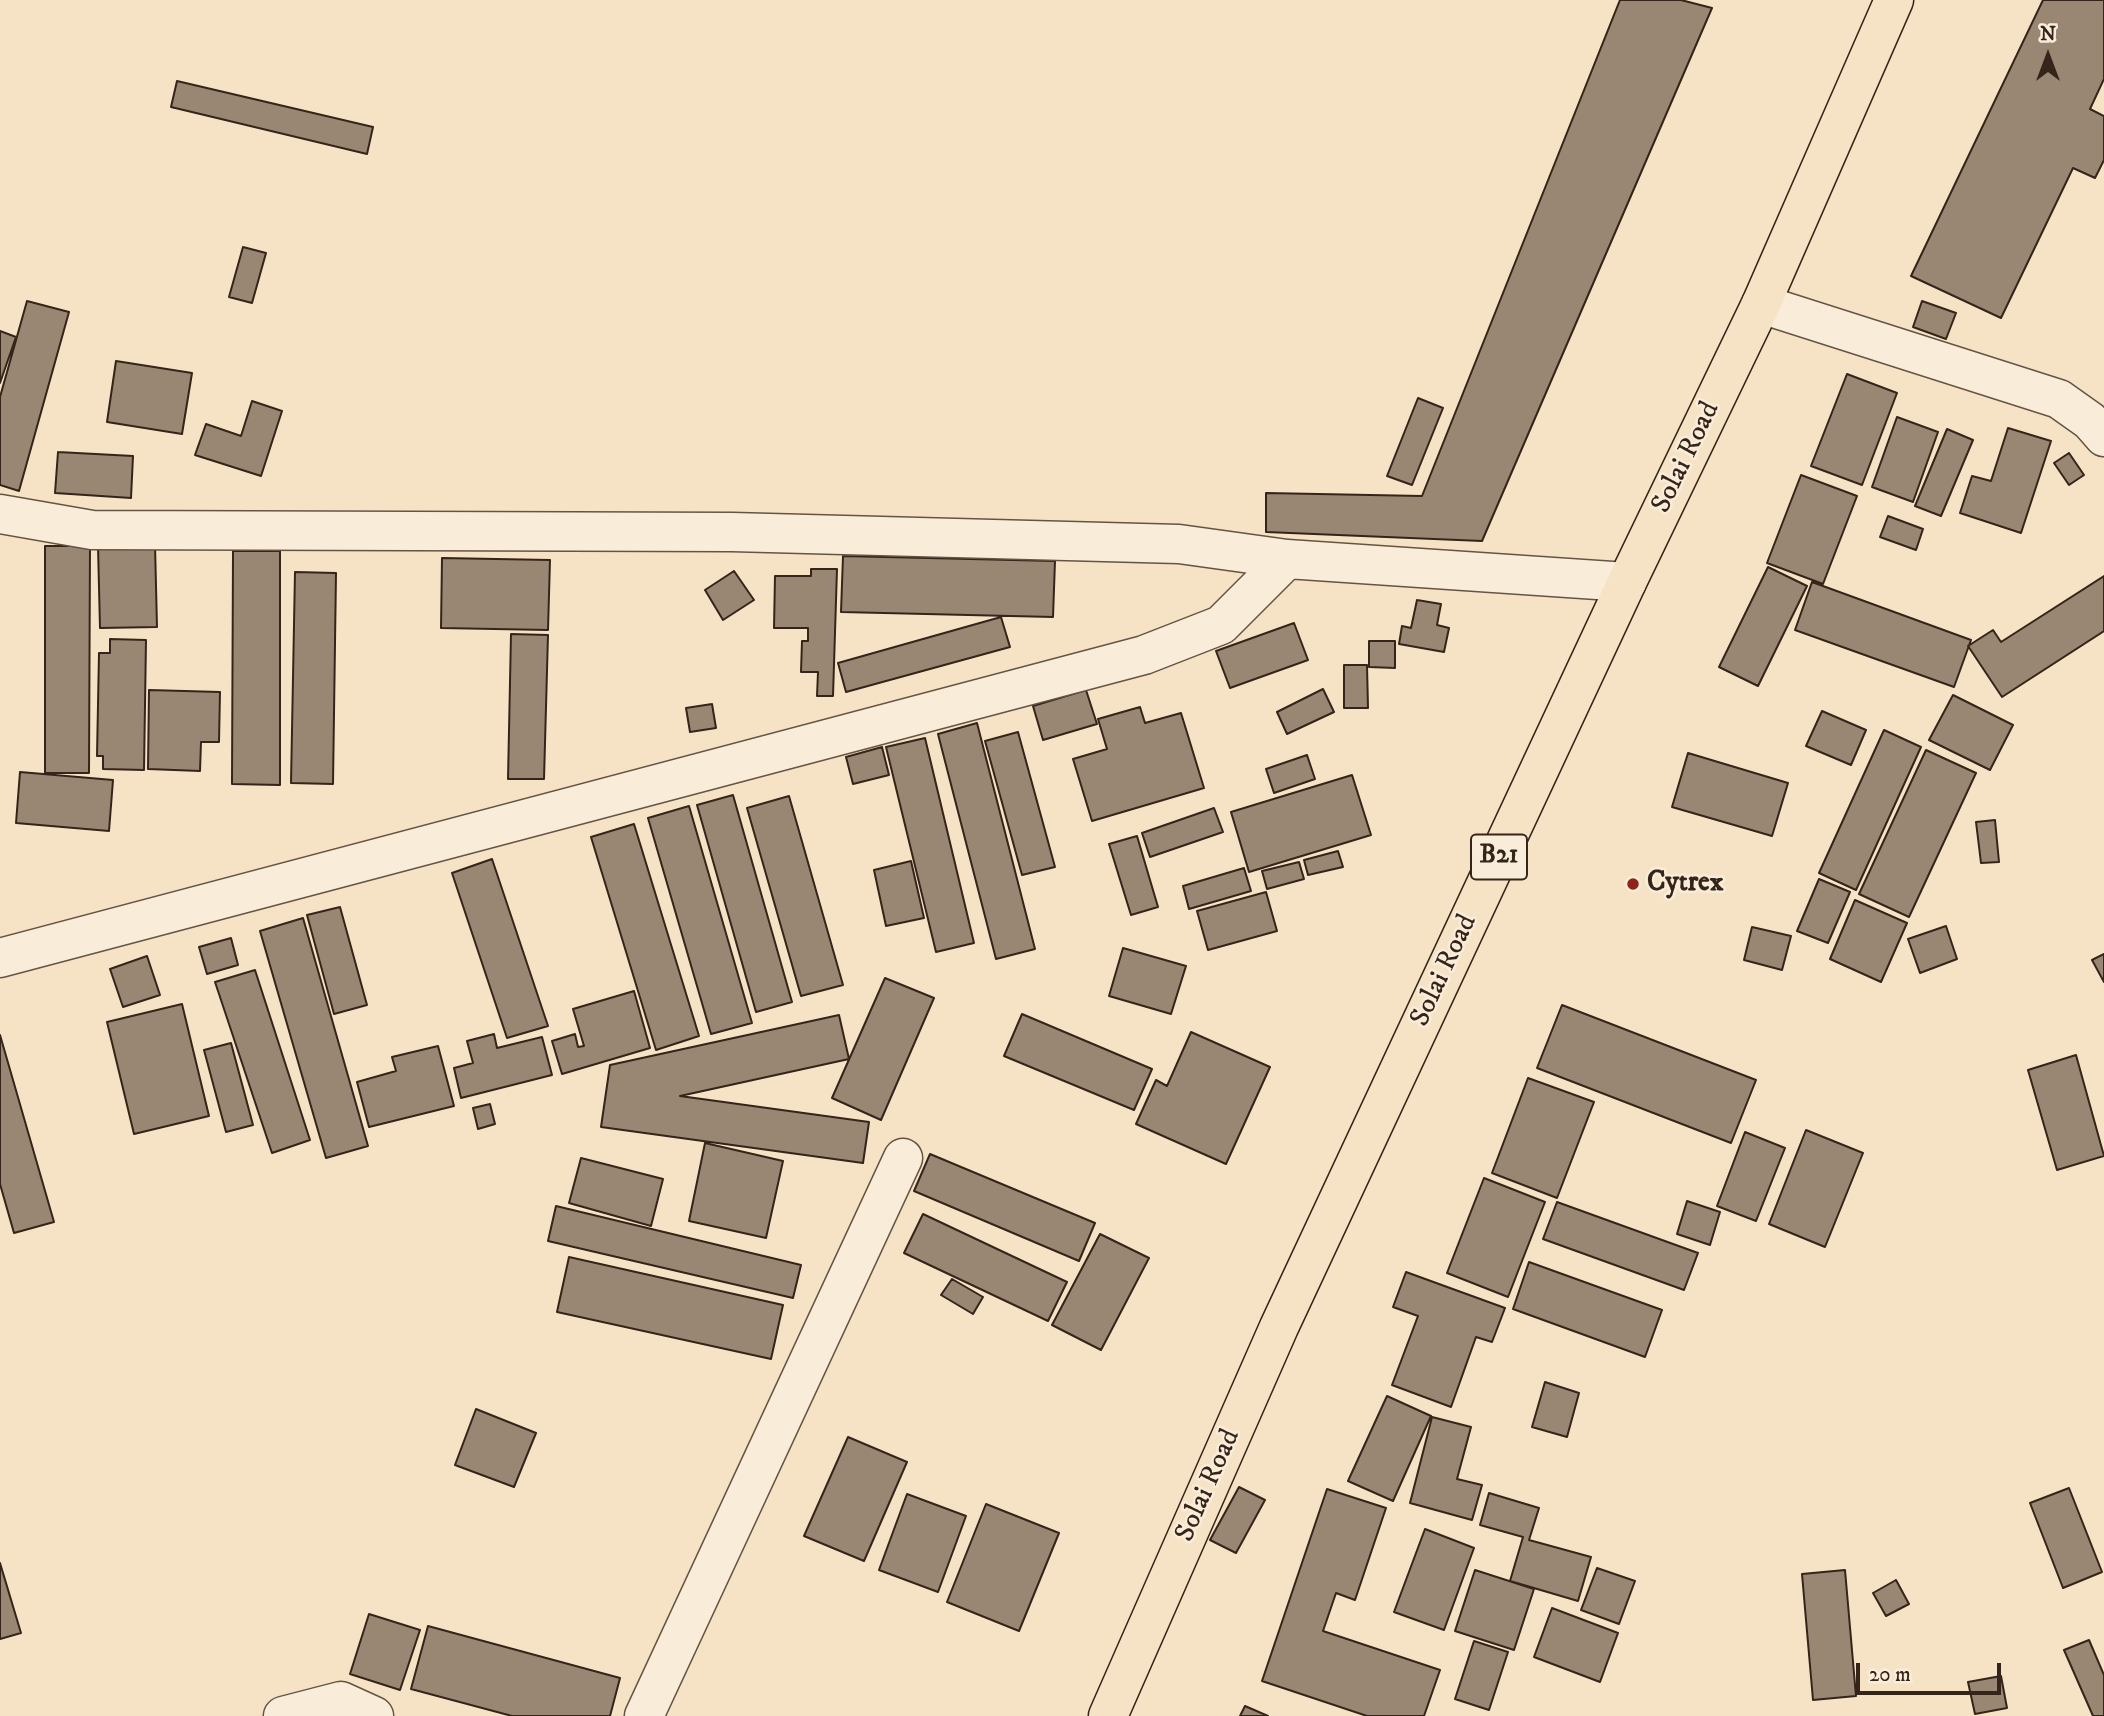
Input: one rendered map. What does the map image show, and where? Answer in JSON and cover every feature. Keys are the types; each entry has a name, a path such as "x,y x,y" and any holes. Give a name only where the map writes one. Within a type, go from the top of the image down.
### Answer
{"highway":[{"name":"Solai Road","path":"1108,1716 1279,1327 1627,582 1761,304 1894,0"}],"street":[{"path":"1761,304 2059,399 2090,421 2104,437"},
{"path":"0,514 92,530 732,532 1180,544 1287,559 1627,582"},
{"path":"0,958 1144,655 1221,625 1287,559"},
{"path":"644,1716 903,1158"},
{"path":"283,1716 341,1701 374,1716"}],"building":[{"path":"1620,0 1681,0 1712,8 1482,541 1266,532 1266,493 1422,496"},
{"path":"2043,0 2104,0 2104,79 2090,109 2104,116 2104,160 2095,178 2073,168 2001,318 1911,276"},
{"path":"177,81 373,127 367,154 171,107"},
{"path":"243,247 266,253 252,303 229,297"},
{"path":"27,301 69,312 19,491 0,485 0,397"},
{"path":"1922,301 1956,313 1946,339 1913,327"},
{"path":"0,331 16,337 0,383"},
{"path":"116,361 192,373 182,434 107,422"},
{"path":"1847,374 1897,393 1862,485 1811,466"},
{"path":"1418,398 1443,408 1412,485 1387,476"},
{"path":"252,401 282,411 261,476 195,455 206,424 241,436"},
{"path":"1897,417 1938,432 1913,502 1872,487"},
{"path":"2008,428 2051,441 2021,533 1960,513 1972,476 1991,481"},
{"path":"1947,429 1973,440 1941,516 1915,506"},
{"path":"58,452 133,456 131,498 55,493"},
{"path":"2069,453 2084,475 2069,485 2054,463"},
{"path":"1801,475 1857,496 1823,584 1767,563"},
{"path":"1888,516 1923,529 1916,550 1880,537"},
{"path":"155,544 157,627 100,628 98,546"},
{"path":"45,546 90,546 89,773 45,773"},
{"path":"233,551 280,551 280,785 232,784"},
{"path":"843,556 1055,561 1053,617 841,612"},
{"path":"442,558 550,560 548,630 441,628"},
{"path":"1768,567 1807,586 1758,686 1719,667"},
{"path":"811,569 837,569 833,696 817,696 818,672 801,672 802,641 808,641 808,628 774,628 775,576 811,576"},
{"path":"734,571 754,600 723,620 705,590"},
{"path":"295,572 336,573 333,784 291,783"},
{"path":"2104,576 2104,631 2002,697 1968,646 1993,630 2001,642"},
{"path":"1812,582 1971,640 1954,687 1795,630"},
{"path":"1417,600 1441,604 1437,625 1449,628 1444,652 1399,644 1402,626 1411,628"},
{"path":"1001,617 1010,647 846,692 838,663"},
{"path":"1294,623 1308,660 1230,688 1216,651"},
{"path":"511,634 548,635 544,779 508,779"},
{"path":"110,639 146,640 144,770 103,769 103,756 97,756 99,653 110,653"},
{"path":"1369,641 1395,641 1395,668 1369,667"},
{"path":"1344,665 1367,665 1368,708 1344,708"},
{"path":"1323,689 1334,712 1287,734 1277,712"},
{"path":"149,690 220,692 219,742 201,742 200,771 148,769"},
{"path":"1086,690 1097,724 1043,740 1033,706"},
{"path":"1953,695 2013,725 1990,770 1929,740"},
{"path":"712,704 716,728 690,732 686,708"},
{"path":"1140,707 1145,723 1181,713 1204,788 1092,821 1073,759 1107,749 1098,719"},
{"path":"1822,711 1866,730 1851,765 1806,746"},
{"path":"977,723 1035,949 996,959 938,734"},
{"path":"1884,730 1921,747 1856,890 1819,873"},
{"path":"1018,732 1055,867 1022,875 985,741"},
{"path":"925,738 974,943 936,952 886,747"},
{"path":"882,747 889,775 853,784 846,757"},
{"path":"1926,750 1976,773 1909,917 1859,894"},
{"path":"1688,753 1788,783 1772,836 1672,807"},
{"path":"1307,755 1315,779 1274,793 1266,769"},
{"path":"20,772 113,780 109,831 16,823"},
{"path":"1352,775 1371,835 1249,872 1231,812"},
{"path":"733,795 792,1002 756,1012 697,805"},
{"path":"789,796 843,985 801,996 747,808"},
{"path":"689,806 752,1023 711,1034 648,818"},
{"path":"1214,808 1223,832 1150,857 1142,833"},
{"path":"1995,820 1999,862 1981,863 1976,822"},
{"path":"634,824 699,1036 656,1050 591,837"},
{"path":"1137,836 1158,907 1131,915 1109,844"},
{"path":"1338,851 1343,867 1308,875 1304,860"},
{"path":"492,859 548,1026 507,1038 452,873"},
{"path":"911,861 924,918 886,926 874,870"},
{"path":"1299,862 1304,879 1267,889 1262,871"},
{"path":"1244,868 1251,891 1189,909 1183,886"},
{"path":"1819,879 1850,892 1828,943 1797,931"},
{"path":"1266,892 1277,931 1208,950 1197,911"},
{"path":"1855,900 1907,923 1881,982 1830,959"},
{"path":"340,907 367,1005 334,1014 307,915"},
{"path":"303,918 368,1146 326,1158 260,931"},
{"path":"1946,926 1957,959 1920,973 1908,939"},
{"path":"1752,927 1791,936 1782,970 1744,960"},
{"path":"231,938 238,965 207,974 199,947"},
{"path":"1123,948 1186,966 1171,1014 1109,996"},
{"path":"2104,954 2104,982 2092,960"},
{"path":"147,956 160,995 123,1007 110,969"},
{"path":"255,970 310,1140 272,1153 215,982"},
{"path":"885,978 934,998 881,1120 832,1098"},
{"path":"634,991 650,1048 562,1074 552,1041 575,1034 578,1047 584,1046 573,1009"},
{"path":"182,1004 209,1116 134,1134 107,1022"},
{"path":"1562,1005 1756,1080 1731,1143 1537,1068"},
{"path":"1022,1014 1152,1069 1134,1110 1004,1056"},
{"path":"839,1015 849,1059 680,1096 869,1122 863,1163 601,1127 610,1065"},
{"path":"1191,1032 1270,1067 1226,1164 1136,1124 1156,1080 1167,1086"},
{"path":"494,1034 497,1048 542,1037 552,1075 461,1098 454,1068 473,1063 467,1041"},
{"path":"0,1035 54,1222 14,1233 0,1184"},
{"path":"231,1043 253,1125 226,1132 204,1050"},
{"path":"438,1046 454,1106 369,1127 357,1082 396,1071 392,1057"},
{"path":"2076,1055 2104,1156 2057,1170 2028,1070"},
{"path":"1528,1078 1594,1102 1557,1198 1492,1173"},
{"path":"490,1104 495,1124 478,1129 473,1108"},
{"path":"1806,1130 1863,1153 1825,1247 1769,1224"},
{"path":"1745,1132 1785,1148 1756,1221 1717,1206"},
{"path":"705,1143 783,1161 766,1238 689,1221"},
{"path":"930,1154 1095,1223 1079,1261 914,1191"},
{"path":"581,1158 663,1179 651,1226 569,1203"},
{"path":"1484,1178 1545,1202 1508,1297 1447,1273"},
{"path":"1687,1201 1720,1212 1710,1245 1677,1234"},
{"path":"1557,1202 1698,1253 1684,1290 1543,1239"},
{"path":"556,1206 801,1265 793,1298 548,1241"},
{"path":"923,1214 1067,1282 1048,1321 904,1253"},
{"path":"1100,1234 1149,1258 1101,1350 1052,1325"},
{"path":"569,1257 783,1305 771,1359 557,1312"},
{"path":"1529,1262 1662,1310 1645,1357 1513,1309"},
{"path":"1406,1272 1505,1308 1492,1342 1476,1337 1451,1407 1392,1385 1418,1316 1393,1307"},
{"path":"952,1279 983,1297 973,1314 941,1295"},
{"path":"1545,1382 1579,1393 1567,1437 1532,1427"},
{"path":"1387,1396 1431,1416 1393,1501 1348,1481"},
{"path":"476,1409 536,1433 514,1487 455,1465"},
{"path":"1432,1417 1471,1427 1457,1479 1482,1485 1472,1520 1410,1503"},
{"path":"848,1437 907,1462 864,1561 804,1536"},
{"path":"1239,1487 1265,1500 1236,1553 1210,1540"},
{"path":"2069,1488 2102,1572 2063,1588 2030,1503"},
{"path":"1327,1489 1386,1508 1355,1600 1336,1593 1323,1631 1440,1670 1424,1716 1367,1716 1262,1681"},
{"path":"1489,1493 1539,1508 1529,1540 1591,1557 1578,1601 1510,1581 1523,1537 1480,1525"},
{"path":"907,1494 966,1516 938,1592 879,1570"},
{"path":"986,1504 1059,1533 1019,1631 947,1602"},
{"path":"1425,1529 1474,1548 1444,1630 1394,1612"},
{"path":"0,1563 21,1633 0,1639"},
{"path":"1597,1568 1635,1581 1619,1624 1581,1610"},
{"path":"1475,1570 1534,1589 1514,1650 1455,1631"},
{"path":"1845,1570 1856,1696 1813,1700 1802,1574"},
{"path":"1896,1580 1909,1604 1886,1616 1873,1593"},
{"path":"1552,1608 1618,1633 1600,1682 1534,1657"},
{"path":"369,1614 420,1630 400,1690 350,1674"},
{"path":"428,1626 620,1678 610,1716 512,1716 411,1689"},
{"path":"2089,1640 2104,1675 2104,1716 2093,1716 2064,1650"},
{"path":"1474,1641 1508,1652 1489,1710 1455,1699"},
{"path":"2001,1676 2007,1708 1975,1714 1968,1682"},
{"path":"1245,1706 1268,1716 1240,1716"}],"place":[{"name":"Cytrex","path":"1633,884"}]}
